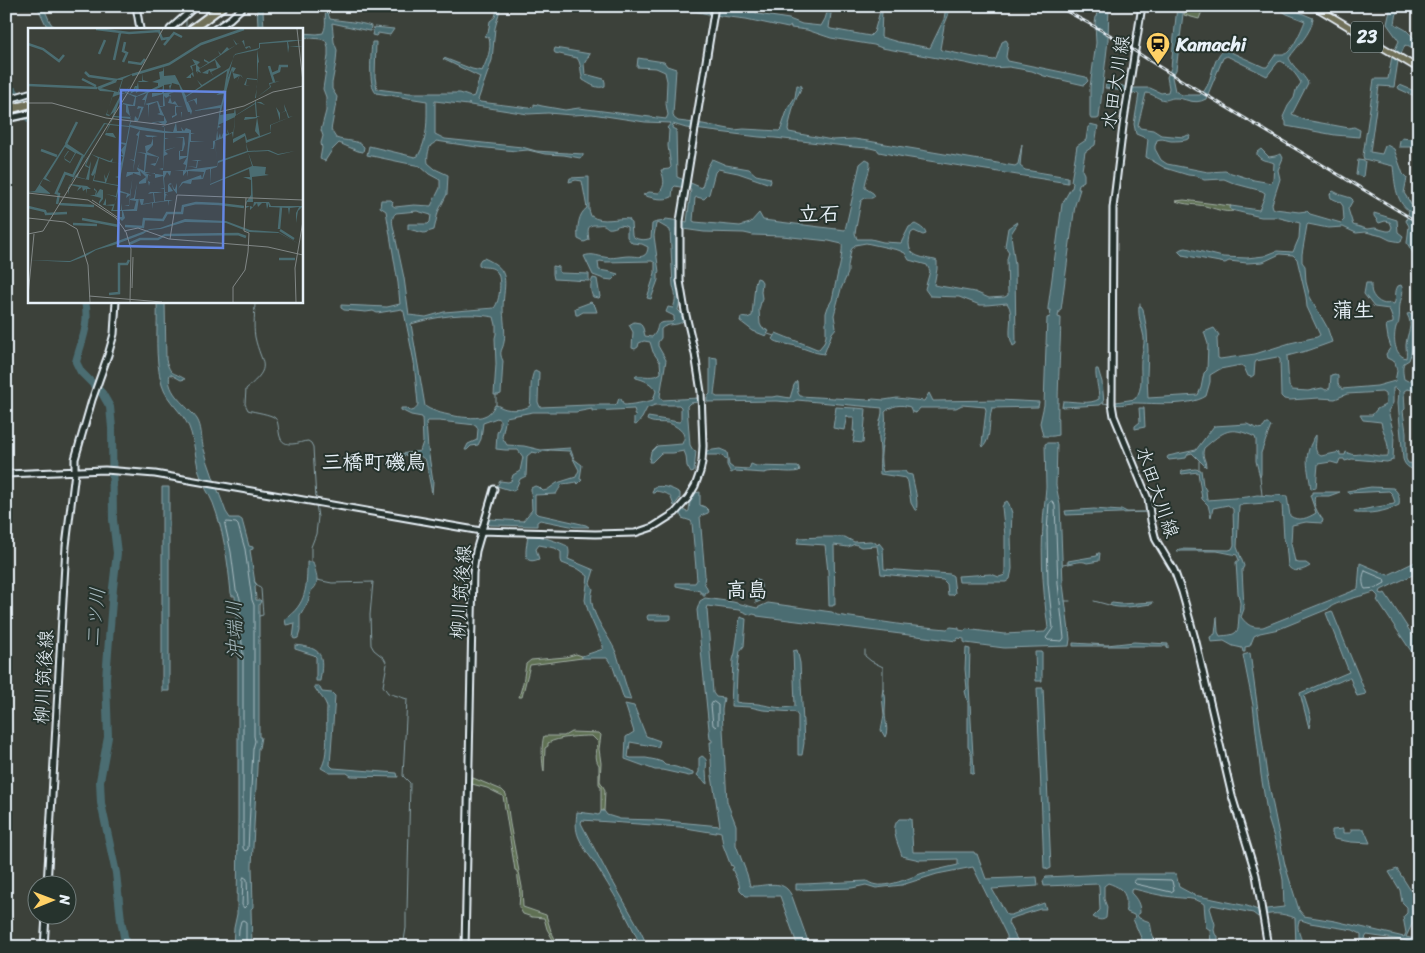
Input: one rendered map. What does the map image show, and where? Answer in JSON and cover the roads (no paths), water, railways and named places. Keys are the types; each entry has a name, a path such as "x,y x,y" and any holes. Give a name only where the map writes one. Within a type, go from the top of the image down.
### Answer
{"highway":[{"path":"193,28 225,6"},
{"path":"197,28 225,6"},
{"path":"6,112 28,106"}],"main road":[{"path":"136,6 140,28"},
{"path":"172,27 196,6"},
{"path":"216,28 244,6"},
{"path":"494,489 481,531 595,534 635,533 653,527 675,513 695,486 702,462 701,392 695,354 684,311 680,281 680,221 715,6"},
{"name":"水田大川線","path":"1142,6 1123,126 1113,208 1112,404 1114,416 1148,499 1156,540 1174,570 1182,592 1196,642 1230,787 1256,875 1268,947"},
{"name":"23","path":"1314,6 1419,69"},
{"path":"6,100 28,93"},
{"path":"6,119 28,114"},
{"name":"柳川筑後線","path":"48,876 66,546 75,459 114,334 116,302"},
{"name":"柳川筑後線","path":"75,472 118,470 155,474 481,531 473,573 465,947"},
{"path":"6,474 75,472"},
{"path":"44,947 45,926"}],"water":[{"path":"37,6 43,6 54,28 48,28"},
{"path":"257,6 264,6 264,28 258,27"},
{"path":"327,6 329,6 328,13 330,19 371,26 369,31 332,23 337,50 332,89 337,97 331,130 336,138 355,142 364,147 363,152 339,143 325,161 320,159 323,136 321,130 326,111 326,97 323,89 328,47 326,41 302,37 302,33 323,33"},
{"path":"498,6 501,6 495,28 492,60 478,100 480,102 529,108 534,107 534,104 565,110 579,108 666,119 668,115 665,72 656,68 637,67 638,58 664,62 667,66 676,69 673,115 678,121 734,130 779,131 788,108 795,97 797,85 802,86 794,104 788,129 789,132 832,140 854,139 868,141 1015,166 1018,164 1022,144 1020,166 1025,170 1068,177 1068,183 904,157 879,152 870,148 759,137 686,128 673,124 672,128 676,130 677,177 702,188 707,168 712,159 726,165 749,169 756,175 770,178 771,181 770,184 738,173 718,169 715,172 709,194 704,199 695,198 693,221 695,222 740,226 750,223 759,213 763,220 845,230 860,164 866,159 870,161 870,165 865,188 875,196 861,201 855,233 857,239 901,243 909,227 915,224 923,229 926,234 923,235 914,231 911,233 909,246 914,254 937,261 934,285 975,292 989,298 1005,297 1008,295 1007,259 1009,252 1005,246 1008,228 1017,222 1011,235 1015,265 1016,344 1013,346 1011,340 1011,313 1007,303 980,305 959,297 930,296 925,289 930,271 927,265 909,260 905,253 898,250 866,243 855,245 851,250 848,273 841,289 834,315 836,328 832,333 824,354 778,342 772,339 776,333 817,349 824,343 826,336 826,313 832,300 842,244 782,236 704,232 676,228 676,267 680,300 678,310 683,321 661,329 661,338 658,346 666,360 660,396 662,400 698,398 698,402 690,403 687,406 690,445 696,451 694,472 691,473 687,466 684,451 661,453 652,462 649,462 651,452 657,446 682,444 684,437 682,432 675,426 647,420 648,417 679,422 681,421 681,407 679,405 655,405 647,408 636,425 634,424 636,416 634,415 634,409 533,412 506,417 502,437 507,445 541,450 570,448 574,459 582,465 580,479 582,480 578,484 576,482 563,484 556,494 535,495 535,512 589,527 575,527 540,520 537,522 537,526 490,525 488,523 489,519 523,521 532,510 531,488 535,486 543,491 547,490 557,483 576,477 579,470 569,451 550,450 537,453 532,452 527,456 526,476 520,479 515,490 497,486 500,481 511,481 513,475 520,471 523,457 518,450 496,449 497,433 500,426 500,420 497,418 483,423 481,439 478,445 471,446 467,450 465,450 468,444 477,440 478,429 476,425 439,421 426,422 433,482 432,494 426,461 423,458 414,455 397,456 380,454 394,455 420,451 423,442 422,417 411,415 401,410 401,408 407,408 413,411 418,404 414,362 404,312 402,309 377,313 373,311 344,310 341,308 341,305 387,307 400,304 386,211 380,207 381,200 391,200 393,202 392,205 395,207 431,206 440,188 440,180 420,166 367,155 369,146 415,157 418,156 424,143 427,122 427,101 376,93 373,89 371,77 372,42 376,42 375,77 377,89 409,93 460,93 471,97 474,96 480,77 443,59 482,71 490,46 489,38 484,36 488,33 490,21 495,17","holes":["435,101 468,105 469,103 470,105 528,114 592,114 645,122 671,123 667,128 669,130 668,146 671,167 661,170 664,182 659,193 649,192 643,195 665,199 672,197 675,186 691,189 687,222 666,219 654,223 652,224 651,238 640,240 633,237 629,219 600,220 591,216 589,210 589,177 570,178 569,182 582,181 587,208 580,218 578,239 584,242 589,240 588,229 593,225 603,225 609,228 622,225 627,227 627,237 632,243 648,247 644,256 611,258 592,255 584,256 593,275 612,280 618,274 599,270 598,262 600,261 652,261 655,263 655,273 647,298 651,299 659,272 654,236 656,224 658,223 670,230 675,303 673,308 668,307 666,312 674,316 674,320 659,324 652,337 645,336 640,323 634,322 629,325 633,332 632,348 635,349 639,343 644,341 650,342 653,352 660,362 661,373 658,375 635,376 648,382 654,388 656,391 653,400 624,405 619,398 617,404 614,405 540,407 538,402 539,372 535,370 531,382 530,406 524,408 509,410 495,405 491,412 486,415 471,418 436,412 425,406 411,324 452,316 494,317 496,325 494,395 501,394 503,361 501,353 505,333 503,307 505,284 503,272 499,267 484,258 479,262 479,266 493,269 498,273 499,277 499,295 494,308 444,312 426,317 409,315 393,219 396,213 417,211 431,215 430,222 428,224 408,224 408,229 424,233 434,230 438,212 447,194 448,175 435,169 428,163 431,145 436,141 516,151 528,150 580,158 583,156 583,154 536,151 522,147 445,139 435,134"]},
{"path":"670,6 711,6 746,11 750,6 756,6 755,12 758,14 789,19 802,24 821,26 829,6 832,6 829,28 870,36 874,32 881,8 881,37 930,48 944,19 946,6 950,6 944,26 941,50 994,60 1002,42 1006,40 1008,43 1006,57 1008,61 1086,77 1088,81 1084,85 1044,76 1032,71 1009,67 988,68 831,38 807,30 791,28 791,26 788,28"},
{"path":"1098,6 1109,6 1108,40 1099,118 1091,119 1090,87 1096,43 1095,23"},
{"path":"1177,6 1184,6 1176,70 1172,77 1175,91 1182,95 1200,95 1204,91 1210,80 1216,60 1224,49 1264,67 1267,67 1276,54 1288,52 1305,21 1287,14 1274,6 1287,7 1313,18 1307,34 1289,58 1308,83 1292,114 1305,120 1349,128 1354,127 1360,130 1359,137 1335,135 1286,126 1283,117 1301,83 1295,74 1281,61 1278,62 1267,76 1227,56 1223,58 1206,99 1197,102 1177,98 1165,100 1146,93 1138,125 1140,128 1153,130 1161,135 1190,136 1189,139 1182,141 1157,140 1155,149 1161,160 1167,164 1208,172 1225,171 1271,183 1273,180 1274,163 1261,159 1257,152 1261,149 1269,157 1281,154 1283,158 1278,170 1280,179 1272,204 1275,209 1307,211 1310,214 1341,223 1344,220 1343,206 1340,202 1331,198 1330,194 1333,191 1353,200 1348,209 1353,225 1367,229 1375,228 1390,231 1392,227 1390,222 1379,223 1374,213 1397,220 1398,232 1403,236 1401,242 1366,232 1356,233 1343,227 1328,228 1307,225 1302,254 1306,282 1310,297 1327,327 1332,342 1287,356 1289,386 1292,390 1308,391 1322,388 1326,390 1330,388 1331,375 1335,374 1338,376 1338,384 1342,389 1377,386 1395,381 1397,371 1395,362 1387,358 1386,354 1391,347 1386,325 1393,323 1393,320 1389,309 1374,307 1364,294 1366,283 1371,283 1373,296 1377,300 1385,304 1394,304 1397,288 1401,285 1403,292 1399,323 1395,331 1395,346 1399,353 1406,358 1406,345 1410,326 1407,314 1412,313 1415,330 1409,360 1403,365 1403,373 1404,379 1408,381 1411,380 1413,367 1419,368 1419,391 1407,389 1404,391 1405,409 1403,411 1406,432 1406,459 1408,463 1419,464 1419,489 1416,471 1408,466 1403,459 1398,403 1399,391 1396,388 1393,388 1393,403 1388,411 1394,434 1393,460 1387,462 1352,459 1345,461 1340,459 1338,464 1331,462 1318,464 1316,488 1311,489 1307,455 1316,435 1316,449 1321,456 1340,452 1340,455 1345,455 1346,452 1354,455 1388,456 1387,443 1381,422 1363,420 1360,415 1372,415 1377,409 1385,405 1385,394 1382,392 1347,394 1335,399 1284,399 1281,396 1280,359 1277,357 1256,361 1254,375 1251,377 1248,376 1241,365 1220,369 1210,375 1206,396 1190,402 1115,404 1116,402 1135,399 1140,390 1144,337 1139,317 1139,306 1143,309 1147,331 1148,398 1198,395 1204,373 1207,370 1208,344 1204,332 1214,328 1219,335 1217,339 1218,358 1220,359 1255,354 1320,335 1307,307 1297,259 1293,255 1280,254 1263,262 1229,261 1225,263 1182,255 1178,251 1186,248 1223,257 1247,258 1264,256 1277,251 1293,252 1299,238 1300,223 1231,210 1231,206 1259,210 1265,193 1224,179 1204,180 1197,176 1165,168 1146,157 1148,139 1136,134 1134,124 1139,94 1105,88 1107,81 1126,88 1150,88 1161,93 1168,92 1167,77 1171,68"},
{"path":"1391,6 1398,6 1395,24 1406,30 1419,43 1419,52 1405,45 1398,61 1394,87 1379,86 1370,152 1382,154 1387,145 1394,149 1403,174 1407,178 1404,193 1411,204 1417,208 1414,234 1419,250 1419,271 1416,258 1407,243 1409,226 1406,221 1409,211 1398,197 1393,166 1364,159 1363,156 1374,79 1388,79 1392,56 1399,41 1387,24"},
{"path":"374,27 394,29 390,35 378,33 376,36 372,35"},
{"path":"555,48 590,54 584,64 585,74 604,79 605,86 597,87 583,80 580,63 577,58 555,53"},
{"path":"1400,85 1419,93 1419,98 1399,89"},
{"path":"1090,124 1098,126 1095,145 1085,152 1082,170 1084,181 1079,184 1078,189 1080,189 1075,205 1061,310 1058,317 1061,318 1058,435 1043,436 1040,423 1044,405 1046,346 1048,346 1046,345 1047,318 1050,317 1051,310 1048,310 1048,308 1062,204 1072,188 1073,183 1071,181 1077,146 1086,140"},
{"path":"1402,138 1419,140 1419,147 1399,147"},
{"path":"1358,160 1365,161 1363,177 1356,175"},
{"path":"553,266 559,267 559,272 561,273 589,274 589,281 554,279"},
{"path":"593,278 597,279 599,298 593,297 591,293"},
{"path":"757,278 762,282 762,298 759,310 760,324 762,328 769,331 766,336 753,331 740,321 741,317 747,318 752,316"},
{"name":"沖端川","path":"157,302 165,302 166,360 172,372 185,379 181,380 170,374 169,381 171,387 178,399 199,422 205,454 226,512 230,518 242,520 249,546 253,547 250,550 255,583 257,585 255,586 256,600 261,601 259,605 259,737 261,737 258,748 252,866 252,947 233,947 237,914 238,817 238,655 235,596 232,596 231,593 223,536 213,503 200,475 191,433 186,421 164,391 157,354"},
{"path":"591,302 597,312 583,312 576,315 575,308"},
{"path":"710,357 717,358 714,395 717,397 778,396 790,398 797,381 800,396 868,400 897,398 924,401 929,393 933,401 999,400 1039,402 1038,407 992,408 988,439 983,447 985,407 962,405 956,408 920,408 916,413 912,412 910,407 900,405 885,412 881,450 883,472 905,471 907,474 912,475 917,498 916,511 911,503 906,478 880,474 879,431 882,408 797,400 792,402 707,402 707,397 710,394"},
{"path":"1096,369 1098,369 1102,382 1104,402 1100,405 1062,407 1063,401 1087,402 1099,399"},
{"path":"836,407 855,408 855,411 856,408 866,409 863,443 853,442 855,431 853,431 854,417 848,417 847,415 844,430 833,428"},
{"path":"1139,408 1144,408 1145,427 1135,429 1135,426 1140,422"},
{"path":"1247,424 1258,429 1263,428 1266,424 1271,426 1261,453 1260,477 1256,461 1255,437 1239,431 1222,434 1204,448 1203,454 1206,467 1192,453 1188,454 1186,458 1169,460 1167,458 1168,456 1196,450 1214,426"},
{"path":"1045,444 1057,444 1056,485 1060,505 1063,584 1070,639 1069,646 1004,648 966,643 964,639 958,638 956,641 757,616 739,610 707,606 713,693 716,697 724,698 722,710 727,802 736,825 736,845 750,886 779,885 789,891 810,947 798,947 780,896 746,896 740,890 732,869 734,868 731,866 723,845 721,832 582,820 583,827 648,947 641,947 620,905 581,842 576,828 577,812 598,815 601,811 604,811 607,815 620,819 656,820 720,826 712,776 710,742 712,740 710,739 697,610 700,601 705,598 757,608 768,603 904,625 947,629 951,627 965,631 966,629 1004,634 1045,632 1048,628 1044,596 1042,548 1043,516 1045,500 1047,500 1045,498"},
{"path":"720,449 727,452 729,465 733,468 749,469 751,464 756,466 798,467 800,470 795,472 773,471 764,473 735,471 731,473 727,465 727,459 720,455 706,455 706,451"},
{"path":"1201,470 1207,500 1257,495 1287,496 1290,516 1297,519 1307,518 1316,513 1310,495 1312,492 1340,492 1329,496 1315,496 1315,506 1323,520 1322,523 1306,522 1292,525 1291,543 1295,562 1306,563 1310,566 1299,570 1293,570 1288,566 1282,504 1279,502 1239,505 1237,547 1244,566 1242,570 1244,609 1241,617 1250,626 1263,627 1358,589 1360,563 1388,575 1419,560 1419,572 1381,590 1380,593 1385,593 1419,645 1419,663 1377,600 1378,596 1374,592 1336,604 1279,629 1260,633 1254,636 1250,646 1245,647 1245,652 1243,652 1242,648 1224,641 1211,642 1210,637 1215,634 1217,617 1220,636 1233,634 1238,629 1240,603 1236,562 1239,560 1237,555 1217,551 1177,551 1179,549 1229,550 1234,545 1233,509 1228,505 1213,508 1211,517 1208,505 1202,499 1198,472 1181,473 1182,471"},
{"path":"162,487 169,487 169,691 162,691"},
{"path":"654,487 674,490 680,493 680,498 674,506 667,494 656,491 652,493"},
{"path":"1371,487 1393,488 1399,496 1399,505 1377,512 1355,513 1354,511 1394,504 1392,494 1389,491 1348,493 1347,491"},
{"path":"700,492 700,505 709,511 700,516 704,582 708,591 705,593 705,596 700,591 676,586 676,583 695,583 697,580 692,523 682,518 680,513 683,510 689,511 690,501 695,493"},
{"path":"1007,501 1012,513 1012,569 1010,579 1006,582 959,582 958,576 991,574 999,577 1005,575 1005,536 1002,507"},
{"path":"1094,509 1121,511 1121,509 1127,512 1146,512 1066,515 1065,511"},
{"path":"530,534 567,546 569,551 568,559 594,570 590,583 593,589 593,607 600,624 615,650 631,700 624,699 613,667 607,658 582,658 582,656 603,649 585,600 588,576 580,570 562,563 561,552 555,548 539,545 536,549 539,559 529,560 526,550 528,535"},
{"path":"845,537 854,542 870,541 878,545 879,543 883,548 884,569 950,574 953,576 955,593 948,595 947,584 943,580 881,574 877,546 861,547 855,544 848,547 834,545 835,605 829,606 825,545 797,543 799,538"},
{"path":"1100,553 1099,561 1068,564 1068,561 1097,556"},
{"path":"307,562 313,562 317,581 300,616 300,631 298,638 295,639 293,638 295,623 286,625 285,619 302,601 306,587"},
{"path":"756,579 758,579 761,585 762,600 756,603 755,589"},
{"path":"1153,602 1152,604 1130,607 1109,605 1112,603"},
{"path":"1332,611 1366,694 1357,696 1350,678 1332,683 1304,696 1311,718 1309,728 1300,693 1349,672 1326,613"},
{"path":"648,615 671,615 671,619 648,620"},
{"path":"740,617 746,619 744,646 740,651 737,674 736,702 781,708 795,706 793,651 797,650 800,663 804,743 802,755 798,755 798,716 795,712 731,706 733,660"},
{"path":"1134,642 1168,644 1168,648 1167,646 1073,646 1073,643 1107,645"},
{"path":"295,645 311,648 319,654 322,665 320,681 316,681 316,657 295,649"},
{"path":"966,648 970,649 969,685 973,774 971,774 971,756 968,747 968,703 965,691 967,689 965,669"},
{"path":"1035,652 1042,652 1042,681 1036,681"},
{"path":"1250,653 1267,775 1285,865 1299,910 1304,916 1404,937 1406,933 1403,917 1407,913 1407,907 1402,902 1400,890 1389,872 1397,869 1413,894 1412,899 1415,904 1419,905 1419,918 1413,922 1406,937 1419,940 1419,945 1402,940 1367,935 1364,940 1361,940 1361,934 1353,930 1301,920 1298,927 1302,942 1300,947 1296,947 1295,918 1276,914 1258,917 1253,913 1212,905 1210,908 1215,924 1215,934 1218,936 1218,947 1211,947 1210,930 1206,927 1204,904 1193,899 1163,896 1134,889 1131,890 1131,893 1139,904 1140,913 1137,915 1139,918 1150,922 1157,947 1145,947 1133,919 1135,918 1134,915 1127,912 1125,897 1117,887 1108,883 1104,886 1104,899 1107,907 1106,918 1101,920 1093,917 1100,910 1098,884 1044,886 1043,881 1046,877 1107,874 1176,874 1179,887 1194,895 1258,910 1284,907 1283,880 1276,844 1268,818 1253,705 1243,655"},
{"path":"314,686 319,686 322,692 332,693 335,696 330,765 333,768 397,773 398,777 351,776 347,773 330,773 321,768 324,763 326,748 327,708"},
{"path":"1037,688 1043,688 1051,868 1047,870 1044,868"},
{"path":"883,689 887,728 885,737 881,730 884,715"},
{"path":"625,704 634,706 646,736 660,741 658,747 630,742 628,757 656,760 665,765 693,773 693,775 689,776 655,770 625,759 626,737 634,732"},
{"path":"702,756 706,761 707,784 697,775 699,772 699,758"},
{"path":"899,819 911,819 913,852 974,852 977,854 986,879 1037,877 1038,886 992,889 1007,915 1044,903 1046,909 1040,909 1009,919 1008,923 1021,947 996,947 1007,942 1007,936 973,867 937,874 902,885 876,888 866,885 852,888 796,890 796,884 867,881 873,884 887,885 923,873 958,865 958,859 920,860 902,856 895,832 896,823"},
{"path":"1343,829 1343,833 1351,833 1351,829 1364,829 1370,843 1334,839 1332,830"}],"waterway":[{"path":"186,6 186,13"},
{"path":"186,17 186,28"},
{"name":"二ツ川","path":"6,91 14,91 23,102 28,115"},
{"name":"二ツ川","path":"85,302 86,325 76,362 81,372 102,393 110,407 112,428 113,520 117,553 106,678 108,737 100,781 101,803 116,873 126,947"},
{"path":"255,302 254,333 263,370 246,389 245,404 248,410 275,418 281,438 286,443 292,444 308,441 311,443 313,447 316,500"},
{"path":"768,334 774,336"},
{"path":"496,395 496,405"},
{"path":"1103,403 1109,404"},
{"path":"1199,461 1199,469"},
{"path":"1260,477 1262,495"},
{"path":"311,561 311,547 316,534 318,517 316,504"},
{"path":"1063,564 1068,563"},
{"path":"317,580 332,583 373,582 370,615 371,645 384,658 387,664 383,686 388,693 407,699 403,776 410,783 407,911"},
{"path":"254,581 261,589 263,615 259,616"},
{"path":"1065,601 1070,601"},
{"path":"1094,601 1109,605"},
{"path":"865,650 865,656 883,667 883,689"},
{"path":"403,947 406,913"}],"railway":[{"path":"1057,6 1110,35 1158,66 1419,223"}],"place":[{"name":"Kamachi","path":"1158,65"}],"district":[{"name":"立石","path":"819,214"},
{"name":"蒲生","path":"1353,310"},
{"name":"三橋町磯鳥","path":"374,462"},
{"name":"高島","path":"747,590"}]}
